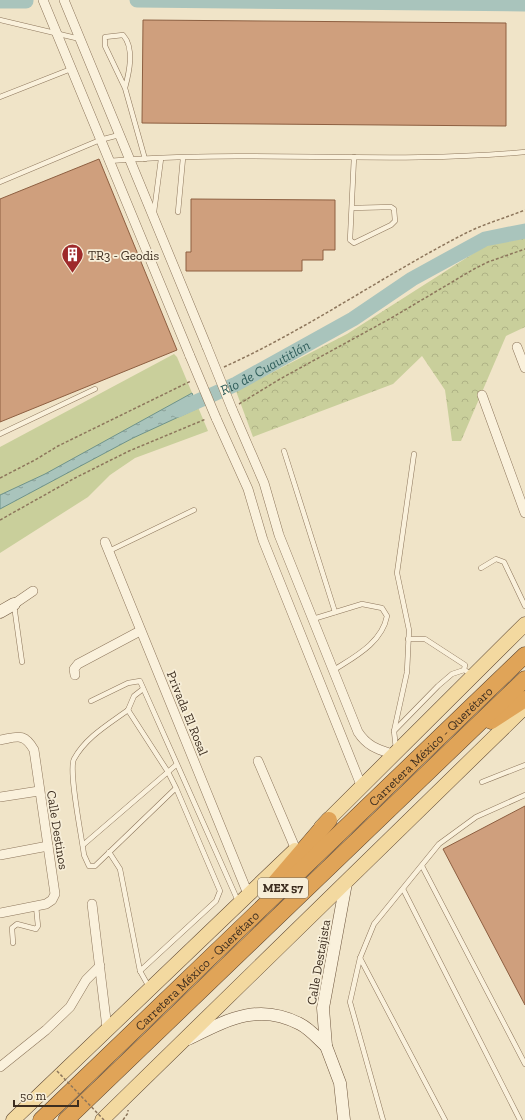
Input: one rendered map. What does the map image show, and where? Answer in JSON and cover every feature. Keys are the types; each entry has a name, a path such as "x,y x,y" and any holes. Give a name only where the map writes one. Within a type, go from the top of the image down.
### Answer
{"highway":[{"name":"Carretera México - Querétaro","path":"41,1120 525,655"},
{"name":"Carretera México - Querétaro","path":"66,1120 525,679"},
{"path":"463,739 525,699"},
{"path":"226,941 328,820"}],"main road":[{"path":"0,612 14,604"},
{"path":"13,1120 107,1028 328,820 395,752 468,673 525,624"},
{"path":"103,1120 525,707"},
{"name":"Calle Destajista","path":"344,1120 340,1083 326,1046 323,1008 346,883"},
{"name":"Calle Destajista","path":"181,1042 229,1019 254,1013 279,1016 301,1025 326,1046"}],"street":[{"path":"43,0 190,356 213,417 248,489 263,540 361,785"},
{"path":"64,0 207,347 236,407 264,482 289,559 358,732 363,741 372,748 395,752"},
{"path":"517,347 525,368"},
{"path":"482,395 525,513"},
{"name":"Privada El Rosal","path":"106,542 244,898"},
{"path":"273,565 289,559"},
{"path":"14,604 33,591"},
{"path":"76,675 74,669 78,664 140,631"},
{"path":"312,660 327,654"},
{"path":"323,689 338,682"},
{"name":"Calle Destinos","path":"0,740 20,736 29,741 34,750 55,894 52,900 46,904 0,914"},
{"path":"347,748 363,741"},
{"path":"258,761 296,850"},
{"path":"0,798 39,791"},
{"path":"0,855 48,846"},
{"path":"92,904 107,1028"},
{"path":"0,1067 46,1030 70,1007 86,980 100,966"}],"lane":[{"path":"0,20 80,39"},
{"path":"125,88 130,66 126,40 123,36 105,37 105,46 125,88 145,159"},
{"path":"0,97 71,69"},
{"path":"0,182 100,140 119,135"},
{"path":"109,161 161,158 354,156 442,158 525,152"},
{"path":"352,208 392,207 394,209 395,222 354,243 350,240 354,156"},
{"path":"153,217 161,158"},
{"path":"178,212 183,158"},
{"path":"0,434 95,389"},
{"path":"284,452 335,612"},
{"path":"395,752 394,730 407,672 409,630 397,573 414,454"},
{"path":"109,551 194,510"},
{"path":"481,568 496,558 504,562 525,606"},
{"path":"14,604 22,662"},
{"path":"314,619 362,604 382,608 387,616 385,628 366,650 334,670"},
{"path":"394,730 452,674 468,673 465,665 459,659 425,639 408,639"},
{"path":"91,701 128,683 140,681 176,765 244,898"},
{"path":"143,689 134,696 128,710 87,741 73,760 73,782 84,855 89,866 95,866 176,788"},
{"path":"128,710 168,772 220,890 216,901 140,971"},
{"path":"83,845 176,765"},
{"path":"482,782 525,765"},
{"path":"384,1120 350,1002 360,958 374,924 440,844 476,817 525,795"},
{"path":"109,852 120,869 140,971 150,988"},
{"path":"422,866 525,1064"},
{"path":"403,889 520,1120"},
{"path":"13,943 12,928 17,924 36,929 38,926 36,906"},
{"path":"360,958 445,1120"}],"path":[{"path":"222,368 255,353 388,276 467,233 525,210"},
{"path":"236,407 393,318 474,269 488,262 525,249"},
{"path":"0,478 58,446 195,380"},
{"path":"0,520 75,478 129,451 213,417"},
{"path":"57,1071 103,1120"},
{"path":"123,1120 128,1113"}],"green space":[{"path":"525,238 525,327 506,336 461,441 452,441 445,390 422,356 393,384 253,437 236,391 347,334 485,246"},
{"path":"174,354 177,357 208,431 135,458 110,475 88,497 0,553 0,447"}],"water":[{"path":"192,393 198,408 133,438 0,509 0,495 45,474"}],"building":[{"path":"143,20 506,23 506,126 142,123"},
{"name":"TR3 - Geodis","path":"99,159 177,350 0,422 0,199"},
{"path":"191,199 335,200 335,250 323,250 323,260 302,260 302,271 186,271 186,252 191,252"},
{"path":"525,806 525,1005 443,849"}],"waterway":[{"path":"137,0 525,4"},
{"path":"0,1 26,1"},
{"name":"Rio de Cuautitlán","path":"178,410 236,384 353,319 412,279 485,239 525,231"}],"place":[{"name":"TR3 - Geodis","path":"73,274"}]}
